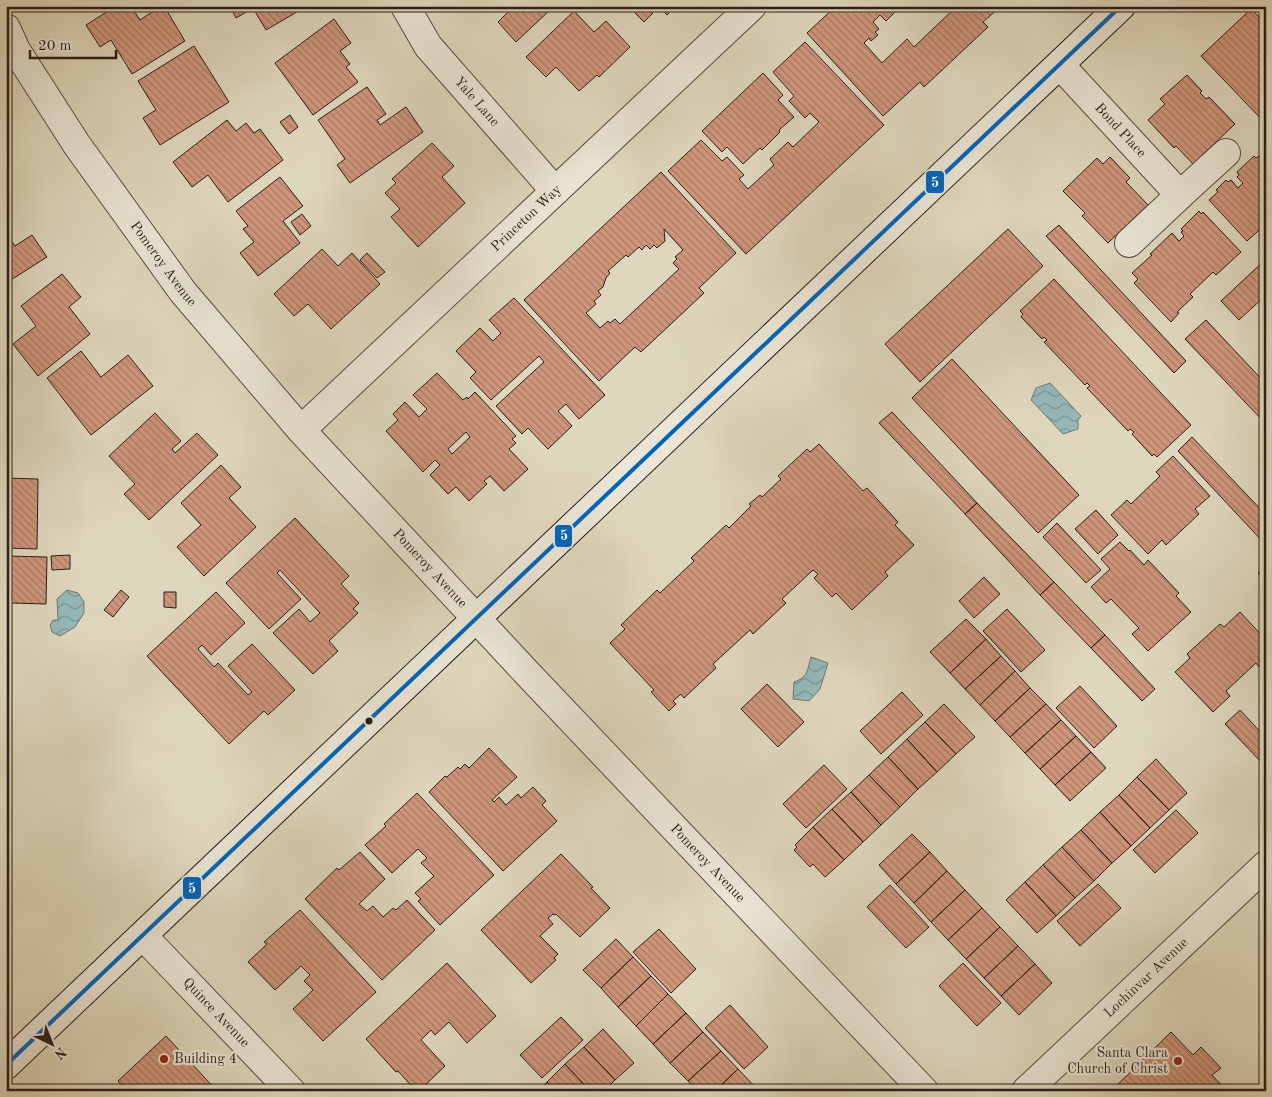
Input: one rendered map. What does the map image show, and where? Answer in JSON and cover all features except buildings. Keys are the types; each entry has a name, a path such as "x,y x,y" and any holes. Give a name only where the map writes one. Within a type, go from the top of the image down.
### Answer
{"street":[{"name":"Yale Lane","path":"404,6 428,46 555,191"},
{"name":"Princeton Way","path":"301,430 752,6"},
{"path":"6,1065 1121,6"},
{"name":"Pomeroy Avenue","path":"6,28 16,50 77,145 183,292 301,430 476,618 924,1091"},
{"name":"Bond Place","path":"1060,65 1180,195"},
{"path":"1129,243 1226,153"},
{"name":"Lochinvar Avenue","path":"1026,1091 1266,865"},
{"name":"Quince Avenue","path":"143,936 291,1091"}],"water":[{"path":"1050,383 1081,416 1078,420 1078,429 1063,434 1031,400 1036,388"},
{"path":"67,590 78,593 84,602 84,613 75,627 60,636 52,632 50,625 53,620 58,620 57,599"},
{"path":"811,657 828,663 820,689 809,701 793,699 794,682 804,676 808,670"}],"transit line":[{"name":"5","path":"6,1065 1121,6"}],"place":[{"name":"Building 4","path":"164,1059"},
{"name":"Santa Clara Church of Christ","path":"1178,1061"}]}
